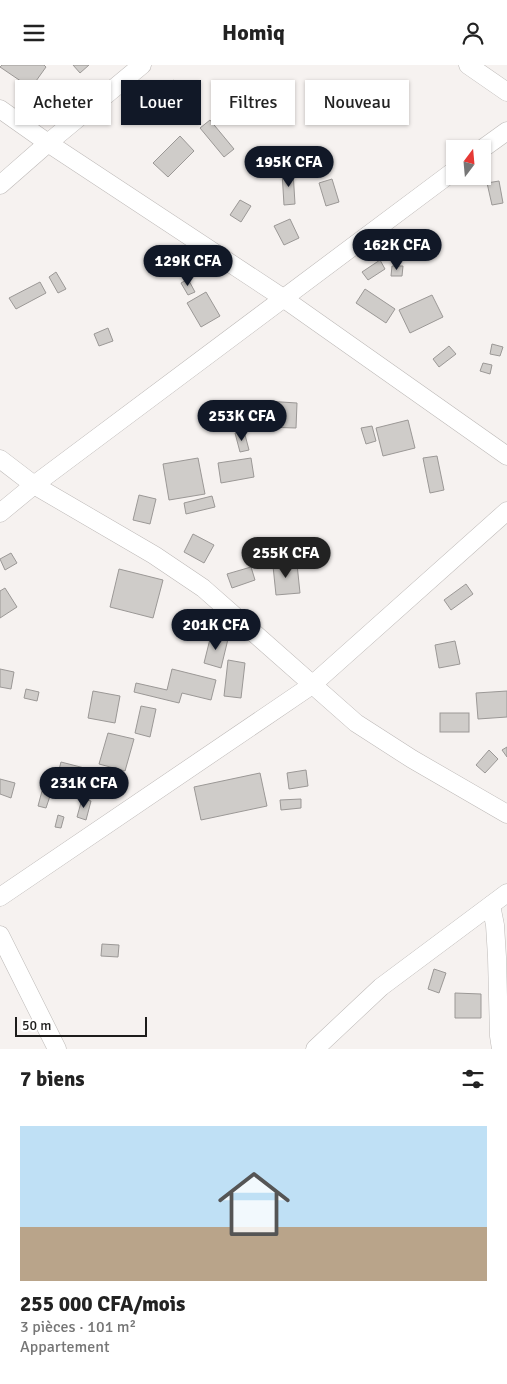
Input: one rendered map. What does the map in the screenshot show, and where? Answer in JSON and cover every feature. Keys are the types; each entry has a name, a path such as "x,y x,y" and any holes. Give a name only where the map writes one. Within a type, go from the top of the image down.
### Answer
{"street":[{"path":"0,185 142,65"},
{"path":"468,65 507,92"},
{"path":"0,109 48,143 284,298 507,457"},
{"path":"491,143 507,131"},
{"path":"0,513 34,485 446,177"},
{"path":"0,459 34,485 154,555 204,589 356,723 412,759 507,814"},
{"path":"0,897 312,685 507,511"},
{"path":"316,1049 381,987 507,893"},
{"path":"492,905 495,925 501,1049"},
{"path":"0,935 57,1049"}],"building":[{"path":"2,65 44,65 46,67 37,80 19,80 0,67"},
{"path":"73,65 89,65 80,73"},
{"path":"210,120 211,125 214,125 234,149 224,157 200,128"},
{"path":"180,136 194,151 168,177 153,163"},
{"path":"293,171 295,204 284,205 282,172"},
{"path":"332,179 339,202 326,206 319,183"},
{"path":"499,181 503,203 492,205 487,185 491,185 491,182"},
{"path":"240,200 251,206 241,222 230,215"},
{"path":"290,219 299,238 284,245 274,226"},
{"path":"380,260 385,269 368,280 362,272"},
{"path":"392,266 403,266 402,276 391,276"},
{"path":"56,272 66,289 58,293 49,277"},
{"path":"188,279 195,292 188,295 181,283"},
{"path":"40,282 46,293 16,309 9,298"},
{"path":"365,289 395,309 386,323 356,303"},
{"path":"206,292 220,316 201,327 187,303"},
{"path":"432,295 443,317 410,333 399,310"},
{"path":"108,328 113,341 99,346 94,334"},
{"path":"492,344 503,347 500,356 490,354"},
{"path":"449,346 456,354 439,367 433,359"},
{"path":"483,363 492,365 490,374 480,371"},
{"path":"266,401 297,403 296,428 265,427"},
{"path":"408,420 415,448 383,456 376,428"},
{"path":"372,426 376,441 366,444 361,428"},
{"path":"244,431 249,450 240,452 235,433"},
{"path":"437,456 444,490 430,493 423,458"},
{"path":"198,458 205,494 169,500 163,464"},
{"path":"251,458 254,477 221,483 218,463"},
{"path":"139,495 156,499 150,524 133,520"},
{"path":"212,496 215,507 186,514 184,503"},
{"path":"193,534 214,545 204,563 184,552"},
{"path":"11,553 17,563 5,570 0,559"},
{"path":"297,564 300,593 276,595 273,566"},
{"path":"251,567 255,580 232,588 227,574"},
{"path":"119,569 163,580 153,618 110,607"},
{"path":"466,584 473,594 451,610 444,600"},
{"path":"5,588 17,607 0,618 0,591"},
{"path":"211,635 228,639 221,668 204,663"},
{"path":"455,641 460,664 439,668 435,645"},
{"path":"228,660 245,663 241,698 224,696"},
{"path":"0,669 14,672 11,689 0,687"},
{"path":"172,669 216,680 211,700 182,693 179,703 134,692 136,683 167,690"},
{"path":"26,689 39,692 37,701 24,698"},
{"path":"93,691 120,696 115,723 88,718"},
{"path":"507,691 507,717 478,719 476,693"},
{"path":"141,706 156,709 150,737 135,733"},
{"path":"440,713 469,713 469,732 440,732"},
{"path":"108,733 134,739 125,771 99,764"},
{"path":"507,747 507,757 502,750"},
{"path":"489,750 498,759 485,773 476,765"},
{"path":"61,762 100,772 97,787 57,777"},
{"path":"306,770 308,786 289,789 287,773"},
{"path":"260,773 267,806 201,820 194,787"},
{"path":"0,779 15,783 11,798 0,794"},
{"path":"55,781 77,788 74,798 52,792"},
{"path":"42,791 51,793 46,808 38,806"},
{"path":"82,799 91,801 86,820 77,817"},
{"path":"301,799 301,808 281,810 280,800"},
{"path":"58,815 64,817 61,828 55,827"},
{"path":"102,944 119,945 118,957 101,956"},
{"path":"434,969 446,973 439,993 428,989"},
{"path":"455,993 481,994 481,1018 455,1018"}]}
